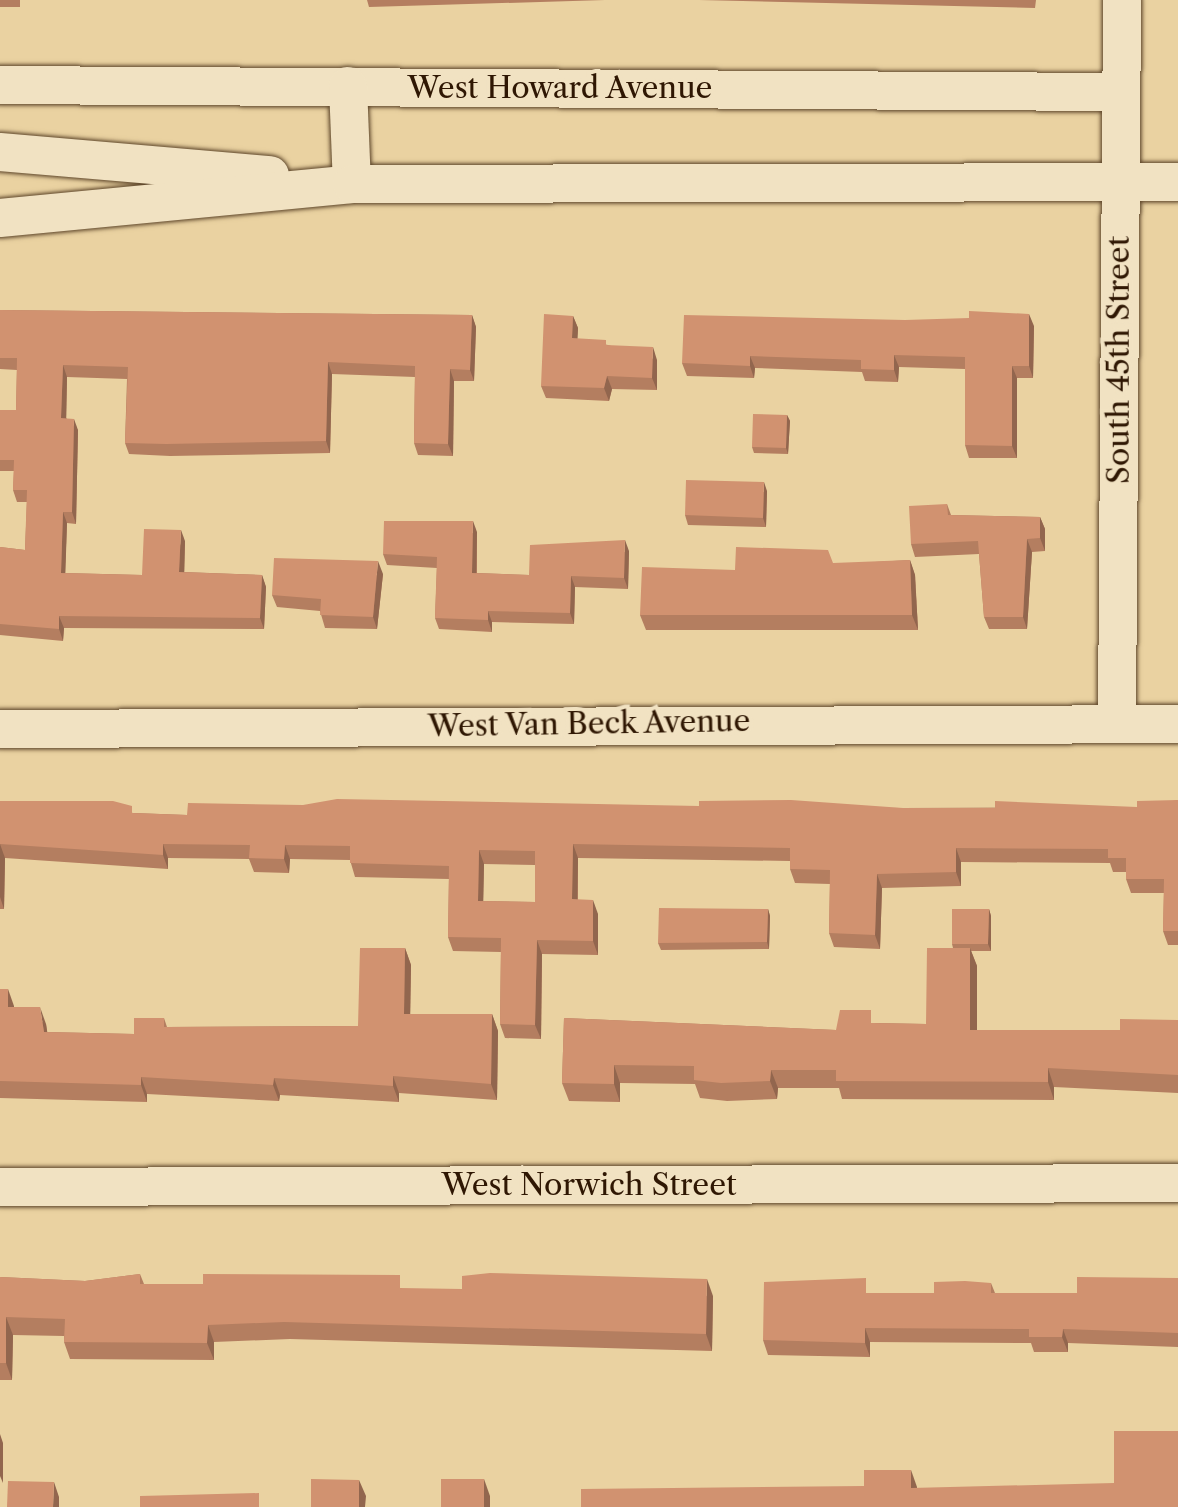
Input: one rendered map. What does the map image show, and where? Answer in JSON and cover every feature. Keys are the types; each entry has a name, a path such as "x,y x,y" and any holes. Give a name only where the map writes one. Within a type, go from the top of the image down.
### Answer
{"street":[{"name":"South 45th Street","path":"1118,719 1122,0"},
{"name":"West Howard Avenue","path":"0,85 1121,92"},
{"path":"348,86 352,184"},
{"path":"0,152 352,184"},
{"path":"0,218 352,184 1178,182"},
{"name":"West Van Beck Avenue","path":"0,730 1118,719 1178,724"},
{"name":"West Norwich Street","path":"0,1187 1178,1183"}],"building":[{"path":"0,310 472,315 470,370 450,369 448,444 414,443 415,366 328,362 326,441 166,444 125,443 128,367 63,365 61,418 74,419 72,512 63,512 61,573 142,575 144,529 181,530 179,572 262,575 260,618 59,616 59,629 0,624 0,547 25,550 27,490 13,490 14,460 0,460 0,410 16,410 17,358 0,358"},
{"path":"969,311 1029,314 1029,366 1012,366 1012,446 965,445 965,357 894,355 894,370 861,369 861,360 750,356 750,366 682,363 684,315 905,320 969,318"},
{"path":"544,314 573,316 572,338 606,340 606,345 653,347 652,378 607,376 604,388 541,386"},
{"path":"753,414 787,415 786,448 752,447"},
{"path":"686,480 764,482 763,518 685,515"},
{"path":"947,504 948,515 1040,517 1040,538 1027,539 1023,617 984,617 978,541 911,544 909,506"},
{"path":"384,521 473,521 472,573 529,575 530,545 625,540 624,578 571,576 570,613 488,611 488,620 435,618 437,557 383,554"},
{"path":"736,547 828,550 833,563 910,560 912,615 640,615 642,567 735,570"},
{"path":"274,558 378,561 373,617 320,615 321,599 272,595"},
{"path":"337,799 699,806 699,801 791,800 903,808 995,808 995,801 1137,807 1137,801 1178,800 1178,931 1163,931 1164,879 1126,879 1126,858 1108,858 1108,849 956,848 956,872 877,874 875,935 829,933 830,870 790,869 790,848 573,844 572,899 593,900 593,941 537,940 535,1025 500,1024 501,938 448,937 449,866 350,863 350,846 285,845 284,859 249,858 250,845 163,844 163,855 0,844 0,801 113,801 132,806 132,813 187,815 188,803 303,805","holes":["479,850 535,851 535,902 478,901"]},
{"path":"659,908 768,909 767,942 658,943"},
{"path":"952,909 989,909 988,944 952,944"},
{"path":"360,948 405,948 404,1014 492,1014 491,1084 393,1076 393,1086 274,1078 273,1085 141,1077 141,1085 0,1081 0,989 8,989 8,1007 40,1007 44,1032 134,1034 134,1018 164,1018 164,1027 358,1026"},
{"path":"927,948 970,948 970,1030 1120,1030 1120,1019 1178,1020 1178,1075 1048,1068 1048,1082 836,1081 836,1070 771,1070 770,1081 721,1083 694,1080 694,1066 614,1065 614,1084 562,1083 564,1018 836,1030 840,1010 871,1010 871,1023 926,1024"},
{"path":"490,1273 707,1279 706,1334 284,1322 208,1325 207,1343 64,1342 65,1319 6,1317 6,1363 0,1363 0,1277 85,1281 140,1274 140,1284 203,1284 203,1274 400,1275 400,1288 462,1289 462,1276"},
{"path":"1077,1277 1178,1278 1178,1333 1063,1329 1062,1337 1029,1337 1029,1329 865,1328 865,1343 763,1340 764,1282 866,1278 866,1293 934,1293 934,1282 965,1281 991,1283 991,1293 1077,1293"},
{"path":"1114,1431 1178,1431 1178,1507 581,1507 581,1489 864,1486 864,1470 911,1470 911,1488 1114,1483"},
{"path":"311,1479 359,1480 359,1507 311,1507"},
{"path":"441,1479 484,1479 484,1507 441,1507"},
{"path":"8,1481 54,1482 53,1507 7,1507"},
{"path":"259,1493 259,1507 140,1507 140,1496"}]}
